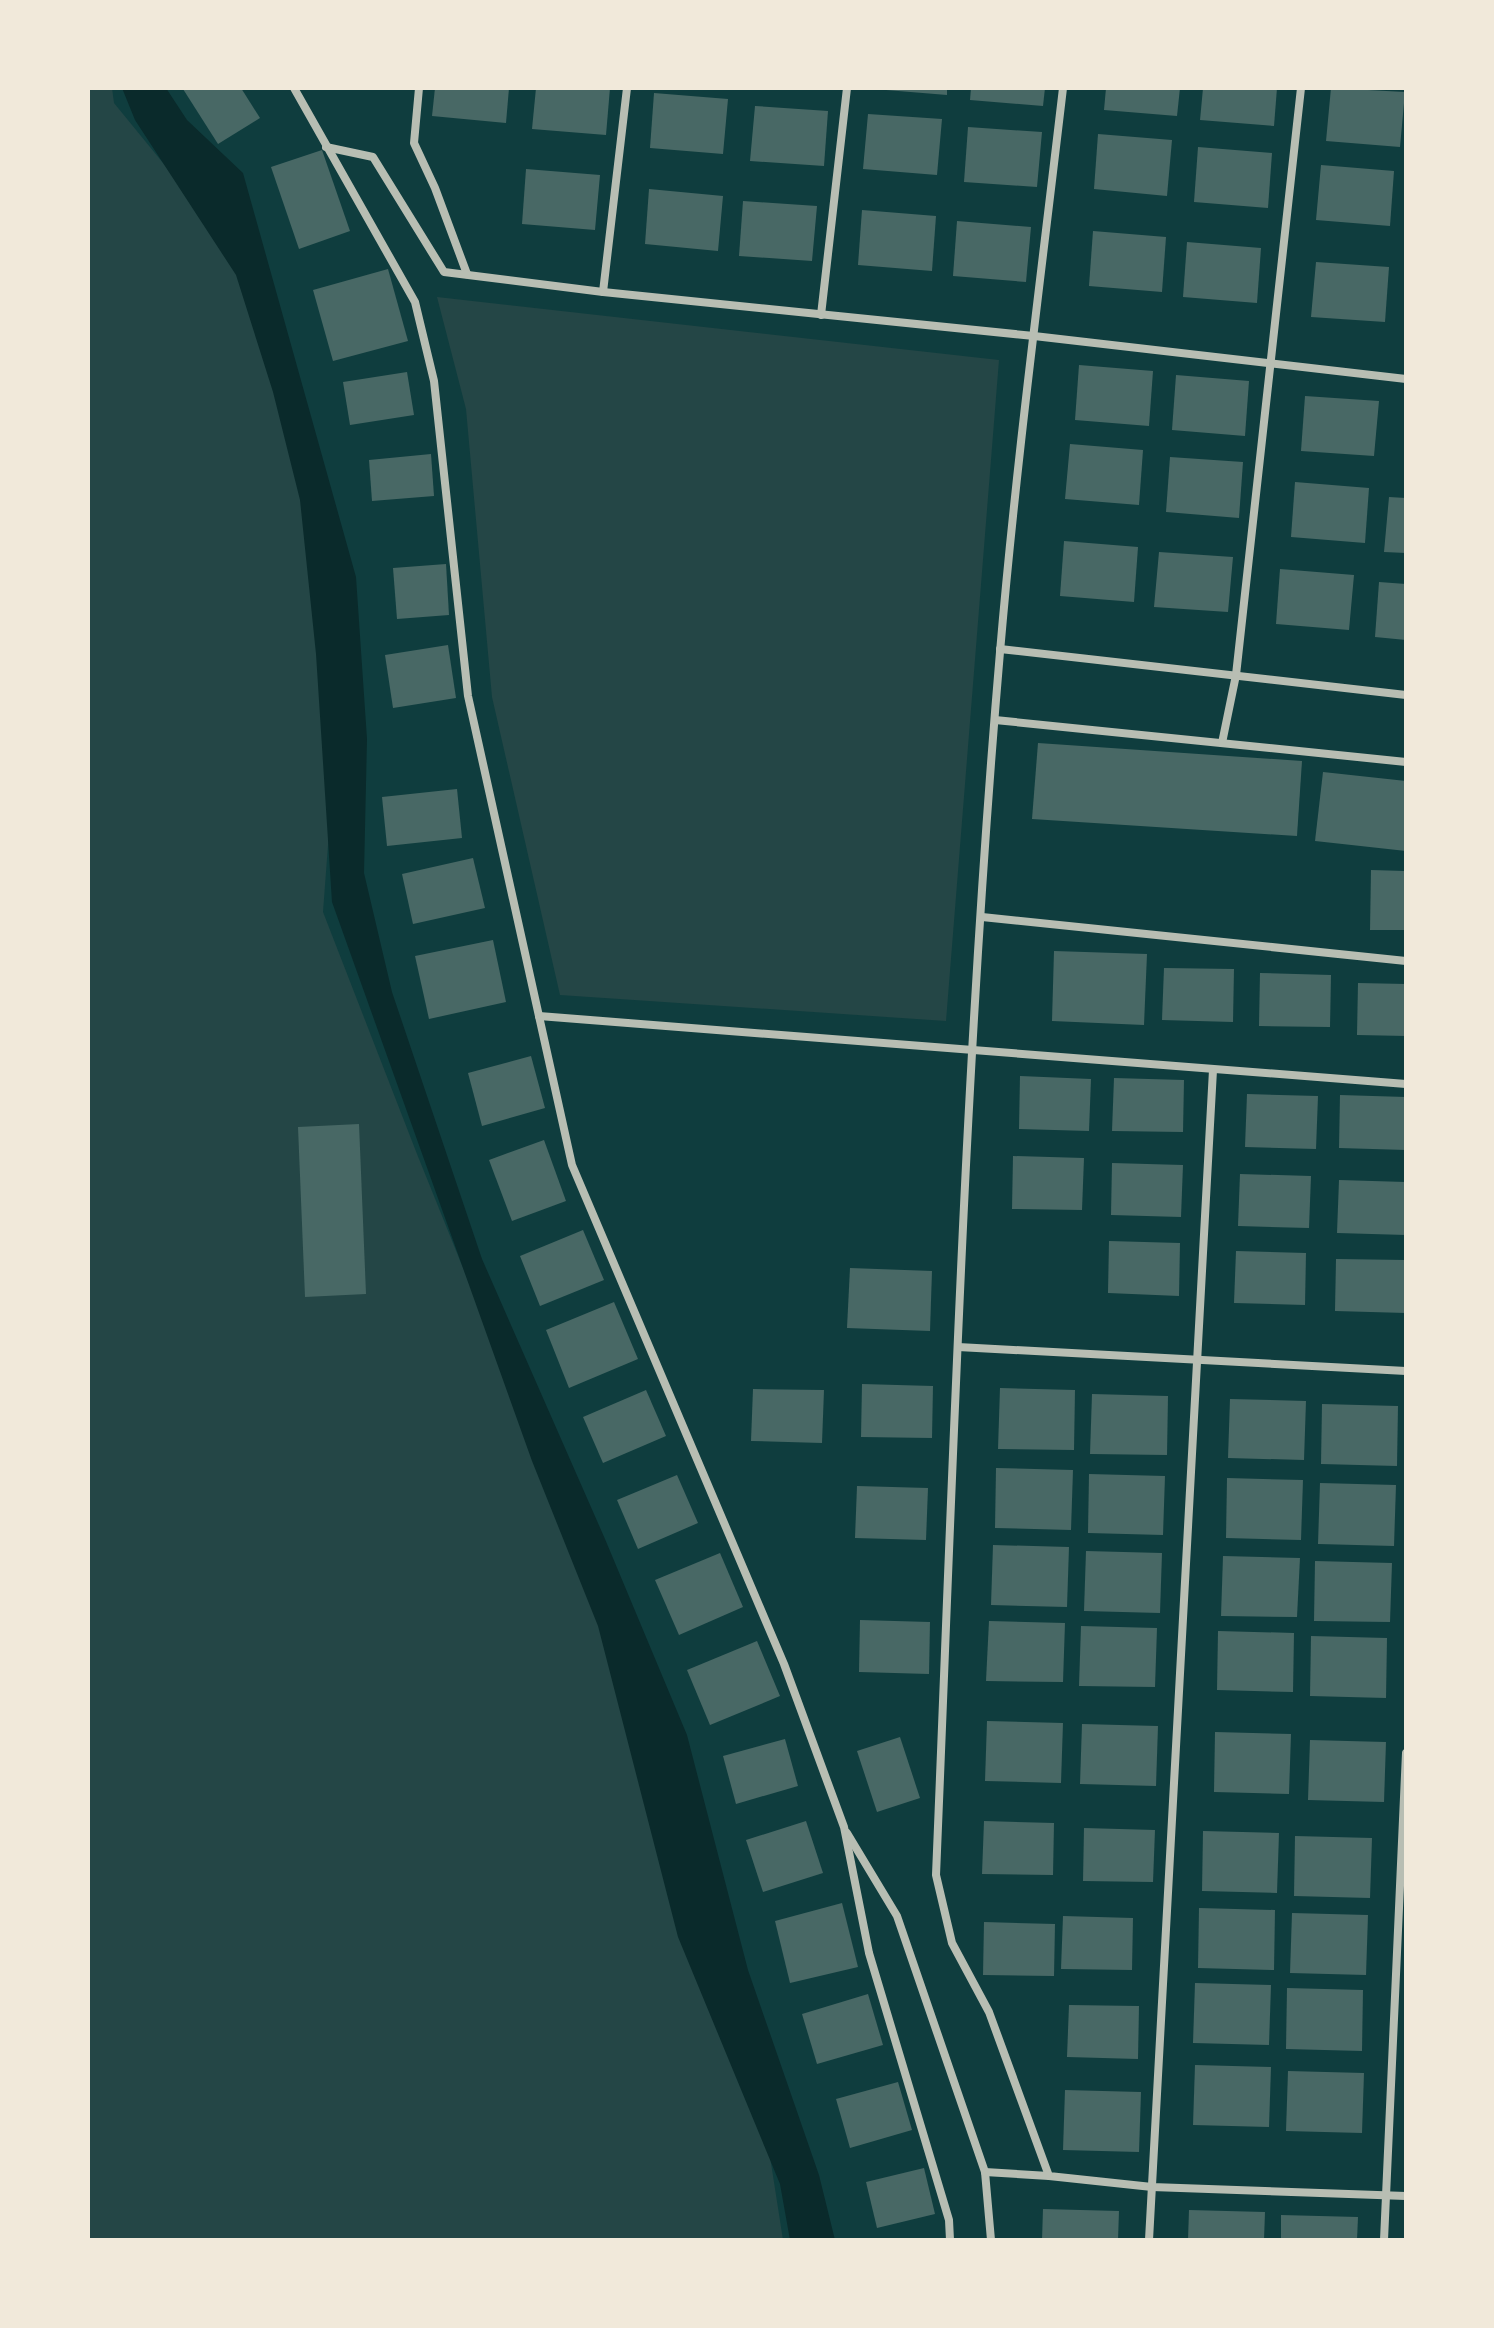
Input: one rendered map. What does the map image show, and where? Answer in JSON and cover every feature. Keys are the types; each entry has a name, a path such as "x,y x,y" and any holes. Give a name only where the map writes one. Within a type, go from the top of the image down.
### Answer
{"street":[{"path":"294,88 415,302 434,381 468,696 572,1165 784,1664 844,1827 869,1953 949,2220 950,2240"},
{"path":"419,88 414,143 435,188 467,274"},
{"path":"603,292 627,88"},
{"path":"821,315 847,88"},
{"path":"1049,2176 989,2012 952,1943 936,1875 972,1051 1000,649 1063,88"},
{"path":"1222,743 1236,675 1301,88"},
{"path":"326,147 373,157 444,272 1406,379"},
{"path":"1000,649 1406,695"},
{"path":"995,720 1406,762"},
{"path":"982,917 1406,961"},
{"path":"539,1016 1406,1084"},
{"path":"1149,2240 1213,1070"},
{"path":"958,1347 1406,1371"},
{"path":"1384,2240 1406,1753"},
{"path":"844,1827 897,1916 985,2172 991,2240"},
{"path":"985,2172 1152,2187 1406,2196"}],"shaded area":[{"path":"88,88 112,88 114,103 270,294 341,671 323,912 602,1612 766,2131 783,2240 88,2240"},
{"path":"122,88 166,88 187,120 243,173 356,577 367,739 364,873 392,992 482,1259 687,1735 748,1970 819,2175 835,2240 790,2240 780,2184 678,1937 598,1626 532,1461 332,902 316,654 300,500 273,392 236,275 135,120"},
{"path":"437,297 999,360 946,1021 560,995 492,697 466,409"}],"building":[{"path":"241,88 260,118 218,144 183,89"},
{"path":"435,88 509,88 506,123 432,116"},
{"path":"536,88 610,88 606,135 532,129"},
{"path":"947,88 947,95 886,90"},
{"path":"971,88 1045,88 1043,106 970,100"},
{"path":"1106,88 1180,88 1177,116 1104,110"},
{"path":"1203,88 1277,88 1274,126 1200,120"},
{"path":"1331,88 1405,92 1400,147 1326,141"},
{"path":"654,93 728,99 723,154 650,148"},
{"path":"755,106 828,111 824,166 750,161"},
{"path":"868,114 942,119 937,175 863,169"},
{"path":"968,127 1042,132 1037,187 964,182"},
{"path":"1098,134 1172,140 1167,196 1094,189"},
{"path":"1198,147 1272,153 1268,208 1194,202"},
{"path":"322,150 350,231 299,249 271,167"},
{"path":"1321,165 1394,171 1390,226 1316,220"},
{"path":"526,169 600,175 595,230 522,224"},
{"path":"649,189 723,196 718,251 645,244"},
{"path":"743,201 817,206 812,261 739,256"},
{"path":"862,210 936,216 932,271 858,265"},
{"path":"957,221 1031,227 1026,282 953,276"},
{"path":"1093,231 1166,237 1162,292 1089,286"},
{"path":"1187,242 1261,248 1257,303 1183,297"},
{"path":"1316,262 1389,267 1385,322 1311,317"},
{"path":"388,269 408,341 333,361 313,290"},
{"path":"1079,365 1153,371 1149,426 1075,420"},
{"path":"407,372 414,415 350,425 343,382"},
{"path":"1176,375 1249,381 1245,436 1172,430"},
{"path":"1305,396 1379,401 1374,456 1301,451"},
{"path":"1070,444 1143,450 1139,505 1065,499"},
{"path":"431,454 434,496 372,501 369,460"},
{"path":"1170,457 1243,462 1239,518 1166,512"},
{"path":"1295,482 1369,488 1365,543 1291,537"},
{"path":"1389,497 1406,498 1406,553 1384,552"},
{"path":"1064,541 1138,547 1134,602 1060,596"},
{"path":"1159,552 1233,557 1228,612 1154,607"},
{"path":"446,564 449,615 397,619 393,568"},
{"path":"1280,569 1354,575 1349,630 1276,624"},
{"path":"1379,582 1406,584 1406,640 1375,637"},
{"path":"448,645 456,698 393,708 385,655"},
{"path":"1038,743 1302,761 1297,836 1032,819"},
{"path":"1323,772 1406,781 1406,851 1315,841"},
{"path":"457,789 462,838 387,846 382,797"},
{"path":"473,858 485,908 413,924 402,874"},
{"path":"1371,870 1405,871 1404,930 1370,930"},
{"path":"493,940 506,1002 429,1019 415,956"},
{"path":"1054,951 1147,954 1144,1025 1052,1021"},
{"path":"1164,968 1234,969 1233,1022 1162,1020"},
{"path":"1260,973 1331,975 1330,1027 1259,1026"},
{"path":"1358,983 1406,984 1406,1036 1357,1035"},
{"path":"531,1056 545,1108 482,1126 468,1073"},
{"path":"1020,1076 1091,1079 1089,1131 1019,1129"},
{"path":"1114,1078 1184,1080 1183,1132 1112,1131"},
{"path":"1247,1094 1318,1096 1316,1149 1245,1147"},
{"path":"1340,1095 1406,1097 1406,1150 1339,1148"},
{"path":"359,1124 366,1294 305,1297 298,1127"},
{"path":"544,1140 566,1201 512,1221 489,1160"},
{"path":"1013,1156 1084,1158 1082,1210 1012,1209"},
{"path":"1112,1163 1183,1165 1181,1217 1111,1215"},
{"path":"1240,1174 1311,1176 1309,1228 1238,1226"},
{"path":"1339,1180 1406,1182 1406,1235 1337,1233"},
{"path":"583,1230 604,1280 540,1306 520,1256"},
{"path":"1109,1241 1180,1243 1179,1296 1108,1293"},
{"path":"1236,1251 1306,1253 1305,1305 1234,1303"},
{"path":"1336,1259 1406,1260 1406,1313 1335,1311"},
{"path":"850,1268 932,1271 930,1331 847,1328"},
{"path":"614,1302 638,1359 569,1388 546,1330"},
{"path":"862,1384 933,1386 932,1438 861,1437"},
{"path":"1000,1388 1075,1390 1074,1450 998,1449"},
{"path":"753,1389 824,1390 822,1443 751,1441"},
{"path":"646,1390 666,1436 603,1463 583,1417"},
{"path":"1092,1394 1168,1396 1167,1455 1090,1454"},
{"path":"1230,1399 1306,1401 1304,1460 1228,1458"},
{"path":"1322,1404 1398,1406 1397,1466 1321,1464"},
{"path":"996,1468 1073,1470 1071,1530 995,1528"},
{"path":"1089,1474 1165,1476 1163,1535 1088,1533"},
{"path":"677,1475 698,1523 638,1549 617,1500"},
{"path":"1227,1478 1303,1480 1301,1540 1226,1538"},
{"path":"1320,1483 1396,1485 1394,1546 1318,1544"},
{"path":"857,1486 928,1488 926,1540 855,1538"},
{"path":"993,1545 1069,1547 1067,1607 991,1605"},
{"path":"1086,1551 1162,1553 1160,1613 1084,1611"},
{"path":"720,1553 743,1607 679,1635 655,1580"},
{"path":"1223,1556 1300,1558 1297,1617 1221,1616"},
{"path":"1315,1561 1392,1563 1390,1622 1314,1621"},
{"path":"860,1620 930,1622 929,1674 859,1672"},
{"path":"989,1621 1065,1623 1063,1682 986,1681"},
{"path":"1081,1626 1157,1628 1155,1687 1079,1686"},
{"path":"1218,1631 1294,1633 1293,1692 1217,1690"},
{"path":"1311,1636 1387,1638 1386,1698 1310,1696"},
{"path":"757,1641 780,1696 710,1725 687,1670"},
{"path":"987,1721 1063,1723 1061,1783 985,1781"},
{"path":"1082,1724 1158,1726 1156,1786 1080,1784"},
{"path":"1215,1732 1291,1734 1289,1794 1214,1792"},
{"path":"900,1737 920,1798 877,1812 857,1751"},
{"path":"785,1739 798,1786 736,1804 723,1756"},
{"path":"1310,1740 1386,1742 1384,1802 1308,1800"},
{"path":"806,1821 823,1873 763,1892 746,1840"},
{"path":"984,1821 1054,1823 1053,1875 982,1874"},
{"path":"1084,1828 1155,1830 1153,1882 1083,1881"},
{"path":"1203,1831 1279,1833 1277,1893 1202,1891"},
{"path":"1295,1836 1372,1838 1370,1898 1294,1896"},
{"path":"842,1903 858,1967 790,1983 775,1921"},
{"path":"1199,1908 1275,1910 1274,1970 1198,1968"},
{"path":"1292,1913 1368,1915 1366,1975 1290,1973"},
{"path":"1063,1916 1133,1918 1132,1970 1061,1969"},
{"path":"984,1922 1055,1924 1054,1976 983,1975"},
{"path":"1195,1983 1271,1985 1269,2045 1193,2043"},
{"path":"1287,1988 1363,1990 1362,2051 1286,2049"},
{"path":"868,1994 883,2045 817,2064 802,2014"},
{"path":"1069,2005 1139,2006 1138,2059 1067,2057"},
{"path":"1195,2065 1271,2067 1269,2127 1193,2125"},
{"path":"1288,2071 1364,2073 1362,2133 1286,2131"},
{"path":"898,2082 912,2130 850,2148 836,2099"},
{"path":"1065,2090 1141,2092 1139,2152 1063,2150"},
{"path":"924,2168 935,2214 877,2228 866,2182"},
{"path":"1043,2209 1119,2211 1118,2240 1042,2240"},
{"path":"1189,2210 1265,2212 1264,2240 1188,2240"},
{"path":"1281,2215 1358,2217 1357,2240 1281,2240"}]}
